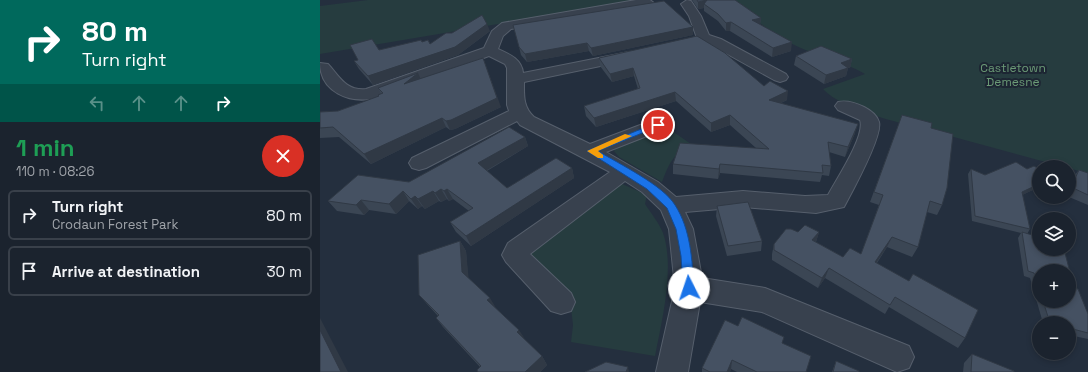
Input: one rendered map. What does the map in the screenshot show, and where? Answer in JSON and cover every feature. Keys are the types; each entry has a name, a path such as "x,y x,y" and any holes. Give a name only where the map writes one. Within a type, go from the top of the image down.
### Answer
{"street":[{"path":"490,51 497,34 507,26 639,3 648,3"},
{"path":"687,4 695,16 697,39 716,42 780,77"},
{"path":"323,67 345,93 357,96 369,94 490,51 510,61 515,68 515,96 519,113 528,121 591,151 625,171 656,191 671,206 681,229 686,256 689,288 672,372"},
{"path":"516,79 641,53"},
{"path":"671,206 734,199 761,199 819,204 836,201 858,158 870,128 870,121 867,117 844,106"},
{"path":"419,162 519,113"},
{"path":"591,151 663,123"},
{"path":"561,302 515,255 517,250 625,171"},
{"path":"689,288 765,300 898,357"}],"green space":[{"path":"368,0 640,0 320,54 320,6"},
{"name":"Castletown Demesne","path":"734,0 1088,0 1088,174 1076,170 1076,160 1039,160 894,121 845,104 832,97 823,89 865,74 847,65 804,50 772,32 752,17"},
{"path":"672,131 691,144 672,160 662,182 619,157 614,151 616,147 643,134 660,137"},
{"path":"620,183 647,195 645,204 663,233 666,247 668,278 655,356 571,342 573,325 571,308 528,257 533,247"}],"building":[{"path":"707,0 735,0 761,18 752,20 792,42 773,48 731,22 726,23 718,14 704,4"},
{"path":"664,1 693,27 591,48 587,43 525,54 519,47 513,25"},
{"path":"482,15 487,24 455,47 368,76 354,61 358,60 350,45 372,39 379,50 421,40 422,42 428,40 430,44 446,33 452,33"},
{"path":"697,36 725,53 764,86 770,81 788,91 769,100 858,124 848,147 828,142 831,166 822,165 823,173 720,164 719,169 673,164 680,143 769,149 730,115 711,123 675,92 594,118 584,106 640,88 633,68 610,74 599,58"},
{"path":"821,46 852,59 841,63 848,68 826,75 796,56"},
{"path":"483,58 497,98 451,120 446,121 442,118 364,154 333,127 320,128 320,112 338,111 379,96 378,95 383,93 378,88 418,73 404,84"},
{"path":"902,115 932,123 931,128 953,134 947,188 942,205 930,201 918,247 892,237 875,262 909,281 913,274 978,310 965,338 895,297 890,305 829,268 822,278 774,250 774,244 786,229 791,229 798,232 805,225 819,232 812,240 843,257 850,248 861,254 883,195 874,192"},
{"path":"509,127 525,137 478,163 507,188 556,158 572,168 466,236 450,222 473,208 447,189 444,191 441,189 435,193 433,191 418,199 415,196 411,199 403,191 389,204 361,200 356,205 328,201 358,175 409,182"},
{"path":"1016,162 1027,169 1032,167 1032,187 1022,192 1030,229 975,216 971,169 985,175"},
{"path":"1079,170 1088,173 1088,195 1076,189 1076,176"},
{"path":"748,202 762,241 728,246 717,206"},
{"path":"1022,232 1032,235 1032,256 1066,256 1068,264 1032,264 1032,272 1028,271"},
{"path":"460,241 462,272 490,298 487,300 519,330 517,332 542,356 525,372 478,372 477,370 481,366 436,318 439,315 419,295 418,255"},
{"path":"1076,288 1078,289 1088,314 1088,333 1076,330 1076,316 1048,316 1045,308 1076,308"},
{"path":"742,317 784,337 782,343 811,356 806,372 757,372 732,360 727,372 710,372 702,368 725,320 738,326"},
{"path":"320,330 341,372 320,372"},
{"path":"972,354 1014,371 1014,372 971,372"},
{"path":"836,361 859,371 859,372 833,372"},
{"path":"606,362 628,367 626,372 585,372"}],"slow traffic":[{"path":"600,156 591,151 600,146 628,136"}],"route":[{"path":"658,125 600,146 591,151 656,191 671,206 681,229 686,256 689,288"}]}
